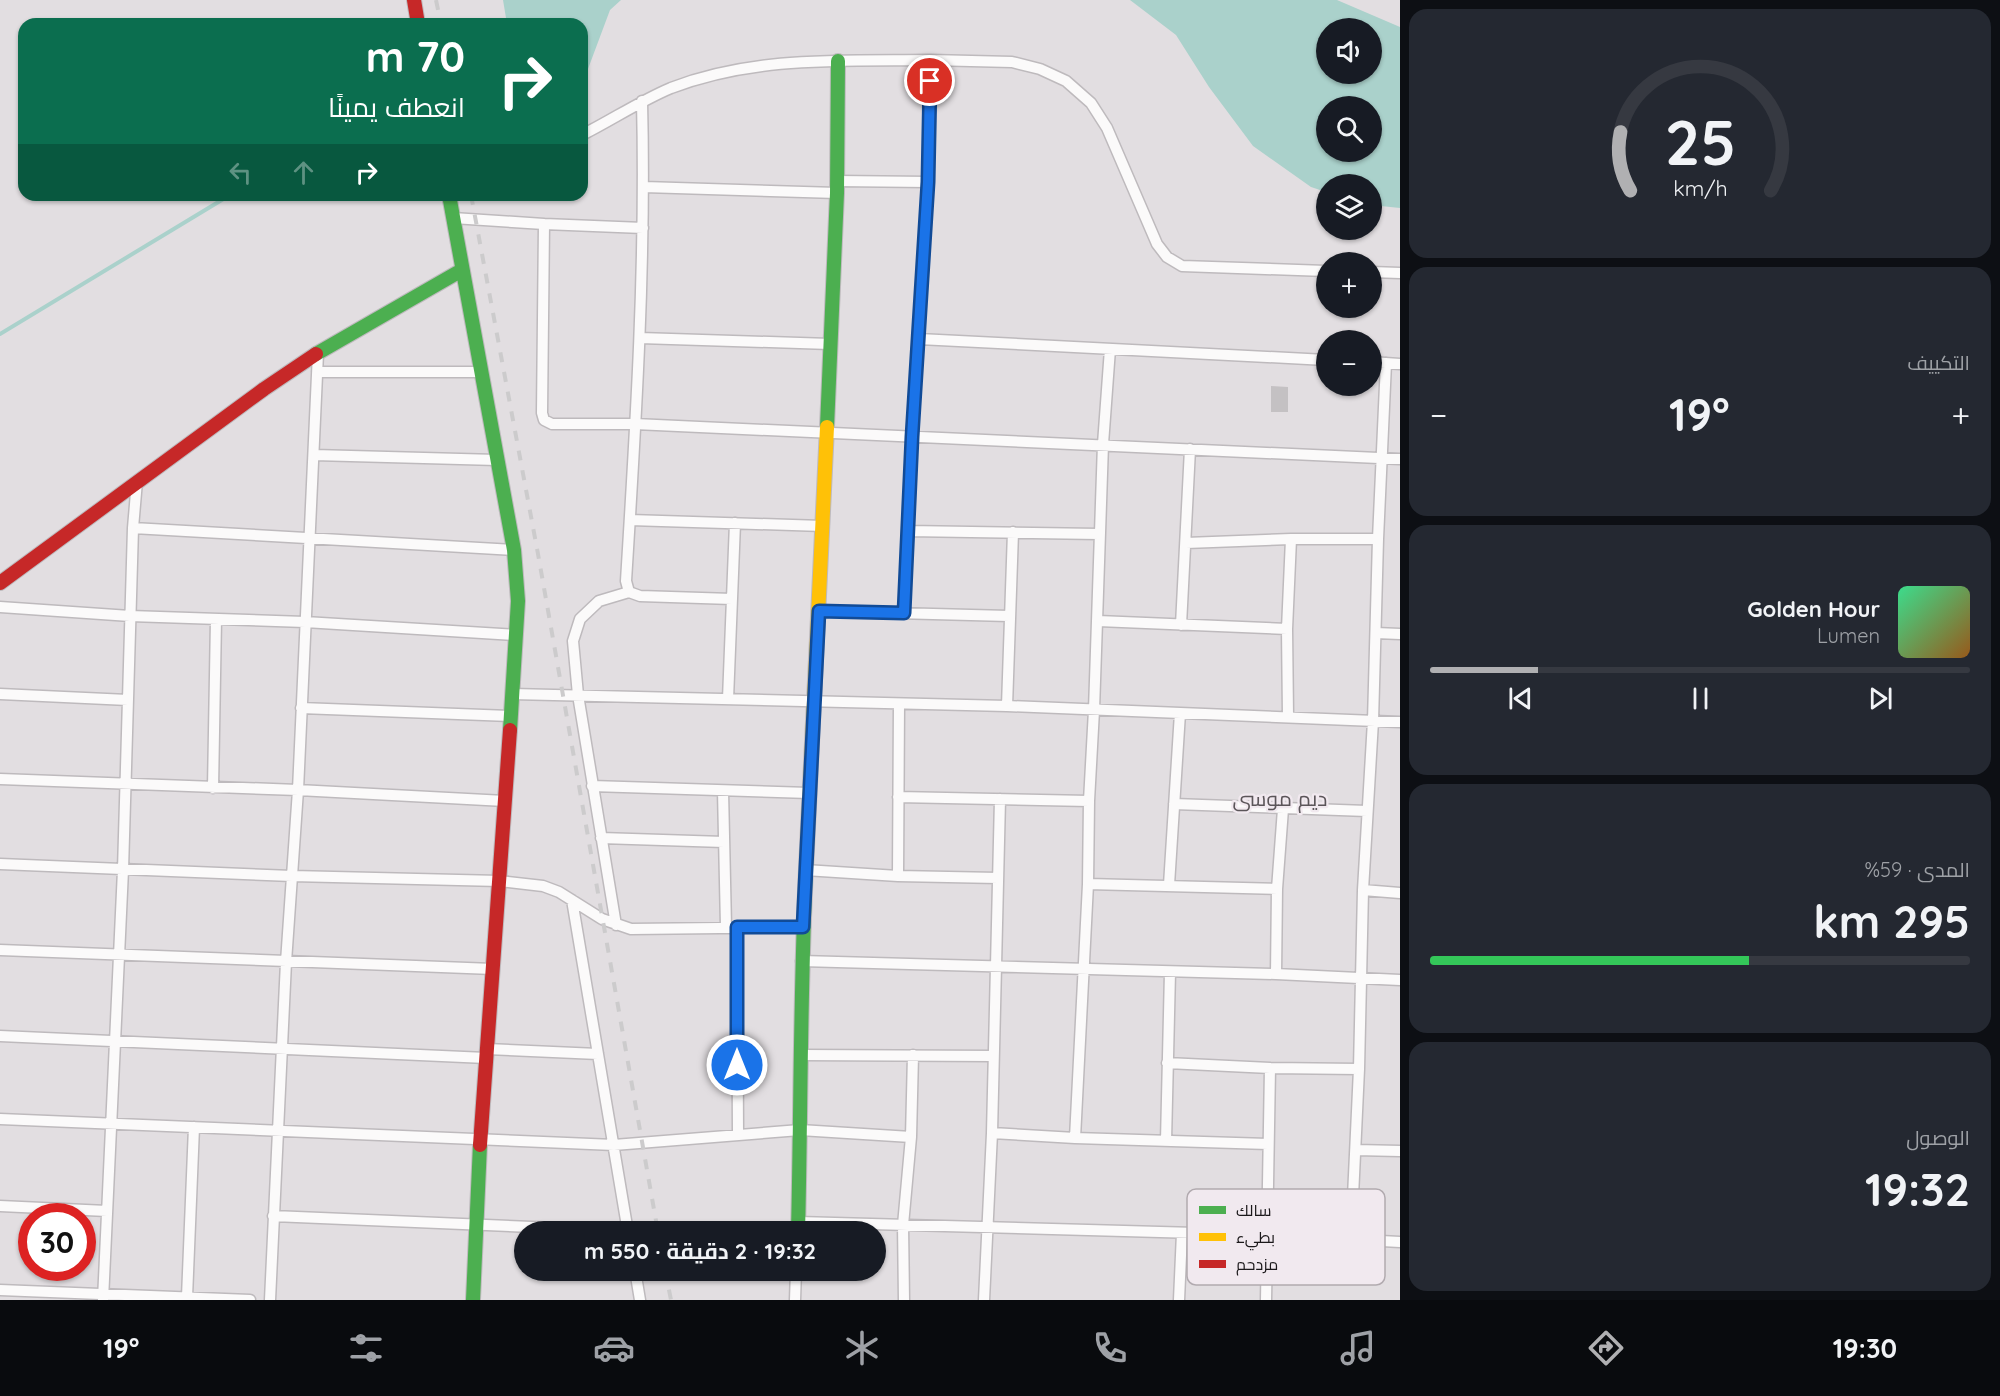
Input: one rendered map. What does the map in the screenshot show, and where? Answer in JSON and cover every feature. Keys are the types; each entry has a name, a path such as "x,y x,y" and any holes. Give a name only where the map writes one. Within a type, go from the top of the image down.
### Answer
{"street":[{"path":"414,0 417,18"},
{"path":"904,613 928,182 930,60"},
{"path":"588,132 642,101 682,85 742,68 784,62 930,60 1012,62 1040,69 1066,81 1091,103 1107,128 1157,244 1167,257 1182,266 1316,271"},
{"path":"798,1221 802,1055 801,960 815,701 837,187 838,61"},
{"path":"629,592 626,581 640,338 643,228 642,101"},
{"path":"644,187 837,187 928,182"},
{"path":"450,201 514,550 518,601 480,1140 473,1300"},
{"path":"453,218 643,228"},
{"path":"544,224 542,413 544,420 552,424 635,424 1400,459"},
{"path":"0,584 200,434 318,353 462,270"},
{"path":"1382,272 1400,273"},
{"path":"640,338 830,344"},
{"path":"919,339 1316,359"},
{"path":"1075,1138 1088,884 1099,534 1110,349"},
{"path":"270,1300 286,962 298,790 318,353"},
{"path":"1382,363 1400,364"},
{"path":"1354,1189 1363,890 1373,721 1386,363"},
{"path":"317,372 481,372"},
{"path":"1181,625 1190,449"},
{"path":"314,455 497,460"},
{"path":"103,1297 123,870 133,528 137,481"},
{"path":"630,520 823,526"},
{"path":"728,699 735,523"},
{"path":"133,528 514,550"},
{"path":"909,531 1099,534"},
{"path":"1007,706 1013,531"},
{"path":"1186,543 1291,539 1378,539"},
{"path":"1288,716 1287,629 1291,539"},
{"path":"616,925 578,695 573,641 580,619 599,601 629,592 640,596 732,599"},
{"path":"0,607 130,616 305,622 516,635"},
{"path":"819,611 1009,616"},
{"path":"213,788 216,619"},
{"path":"1098,621 1287,629"},
{"path":"1376,633 1400,634"},
{"path":"0,694 128,700"},
{"path":"512,694 1007,706 1400,722"},
{"path":"898,876 899,704"},
{"path":"301,708 511,716"},
{"path":"1169,885 1179,713"},
{"path":"0,778 505,801"},
{"path":"592,786 809,793"},
{"path":"723,791 724,842 732,927 738,1134"},
{"path":"898,797 1089,801"},
{"path":"984,1300 989,1228 1000,799"},
{"path":"1174,804 1367,811"},
{"path":"1276,974 1277,889 1283,809"},
{"path":"601,838 724,842"},
{"path":"0,864 292,876 500,881 543,886 559,892 602,919 631,929 803,927"},
{"path":"805,870 898,876 998,878"},
{"path":"1088,884 1277,889"},
{"path":"1363,890 1400,893"},
{"path":"572,900 626,1221"},
{"path":"0,950 493,969"},
{"path":"801,960 1276,974 1400,980"},
{"path":"1166,1141 1170,972"},
{"path":"0,1036 283,1048 598,1054"},
{"path":"802,1055 993,1056"},
{"path":"904,1300 903,1225 911,1137 913,1055"},
{"path":"1167,1063 1359,1069"},
{"path":"1268,1189 1270,1068"},
{"path":"0,1119 614,1145 800,1130 911,1137"},
{"path":"187,1297 194,1127"},
{"path":"992,1133 1268,1144"},
{"path":"1356,1150 1400,1151"},
{"path":"0,1206 106,1211"},
{"path":"273,1216 514,1226"},
{"path":"886,1225 1187,1233"},
{"path":"1179,1300 1182,1233"},
{"path":"1385,1241 1400,1242"},
{"path":"637,1281 640,1300"},
{"path":"795,1300 796,1281"},
{"path":"1266,1285 1266,1300"},
{"path":"0,1290 103,1297 250,1300"}],"shaded area":[{"path":"503,0 621,0 610,10 588,69 588,18 506,18"},
{"path":"1130,0 1337,0 1379,18 1316,18 1316,84 1382,84 1382,19 1400,27 1400,208 1382,206 1382,174 1316,174 1316,189 1311,187 1253,146 1209,87 1176,35"}],"building":[{"path":"1271,386 1288,387 1288,412 1271,412"}],"waterway":[{"path":"0,334 220,201"}],"railway":[{"path":"436,0 440,18"},
{"path":"472,201 538,554 656,1221"},
{"path":"667,1281 671,1300"}],"traffic: fast":[{"path":"827,427 837,193 838,61"},
{"path":"450,201 514,550 518,601 510,730"},
{"path":"316,354 462,270"},
{"path":"798,1221 806,869"},
{"path":"473,1300 480,1145"}],"traffic: slow":[{"path":"806,869 827,427"}],"traffic: jam":[{"path":"414,0 417,18"},
{"path":"0,583 264,389 316,354"},
{"path":"480,1145 510,730"}],"district":[{"name":"ديم موسى","path":"1280,799"}],"route":[{"path":"737,1065 737,927 803,927 819,611 904,613 928,182 930,81"}]}
